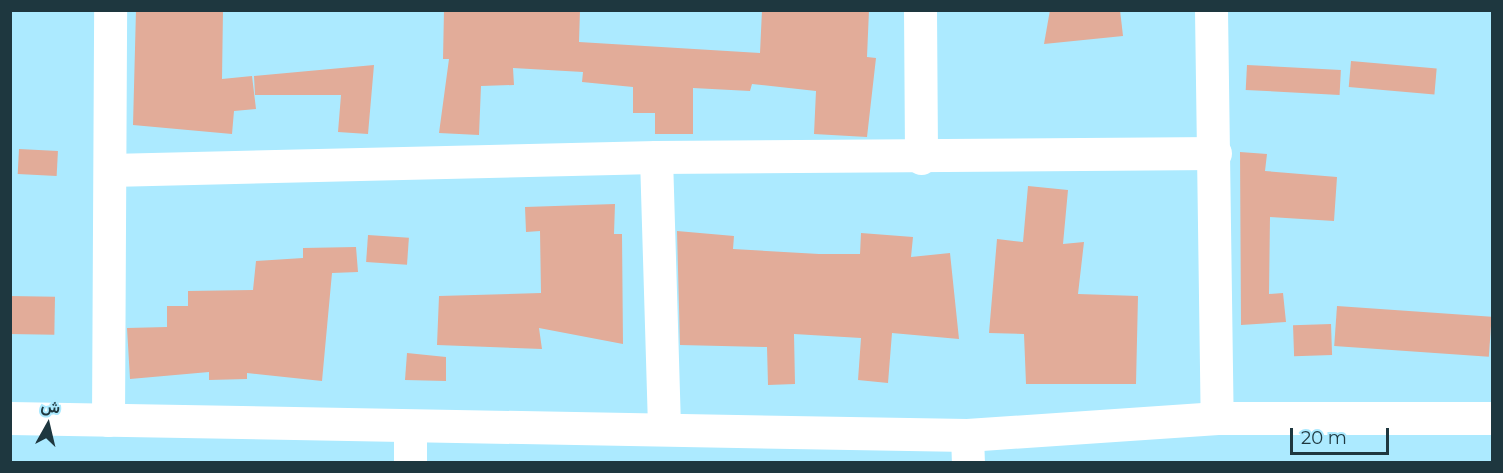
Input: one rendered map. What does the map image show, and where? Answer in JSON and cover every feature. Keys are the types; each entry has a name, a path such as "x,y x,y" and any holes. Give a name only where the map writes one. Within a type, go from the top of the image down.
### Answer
{"street":[{"path":"108,420 110,10"},
{"path":"920,10 921,158"},
{"path":"1211,10 1215,153 1217,418"},
{"path":"110,170 656,157 921,158 1215,153"},
{"path":"656,157 663,429"},
{"path":"10,418 410,428 663,429 967,449 1217,418 1492,418"},
{"path":"410,428 410,462"}],"building":[{"path":"136,10 223,10 222,79 252,76 256,109 234,111 232,134 133,125"},
{"path":"444,10 580,10 579,42 760,53 762,10 869,10 867,57 876,58 867,137 814,134 816,91 752,84 750,91 693,88 693,134 655,134 655,113 633,113 633,87 582,82 583,72 513,68 514,85 481,86 479,135 439,133 449,59 443,59"},
{"path":"1050,10 1120,10 1123,36 1044,44"},
{"path":"1351,61 1437,68 1434,94 1349,87"},
{"path":"374,65 368,134 338,132 341,95 255,95 254,76"},
{"path":"1247,65 1341,70 1340,95 1246,90"},
{"path":"19,149 58,151 57,176 18,174"},
{"path":"1240,152 1267,154 1265,171 1337,177 1334,221 1270,217 1269,294 1283,293 1286,322 1241,325"},
{"path":"1028,186 1068,190 1063,244 1084,242 1078,294 1138,296 1136,384 1026,384 1024,334 989,333 997,239 1023,242"},
{"path":"615,204 614,234 622,234 623,344 539,328 542,349 437,345 439,296 541,293 540,231 526,232 525,207"},
{"path":"677,231 734,236 733,249 819,254 860,254 861,233 913,237 911,257 950,253 959,339 892,333 888,383 858,380 861,338 794,334 795,384 768,385 767,347 680,345"},
{"path":"368,235 409,238 407,265 366,262"},
{"path":"356,247 358,272 332,273 322,381 247,373 247,379 209,380 209,372 130,379 127,328 167,327 167,306 188,306 188,291 253,290 256,261 303,258 303,248"},
{"path":"10,296 55,297 54,335 10,334"},
{"path":"1337,306 1492,317 1489,357 1334,346"},
{"path":"1331,324 1332,355 1294,356 1293,325"},
{"path":"407,353 446,357 446,381 405,380"}]}
